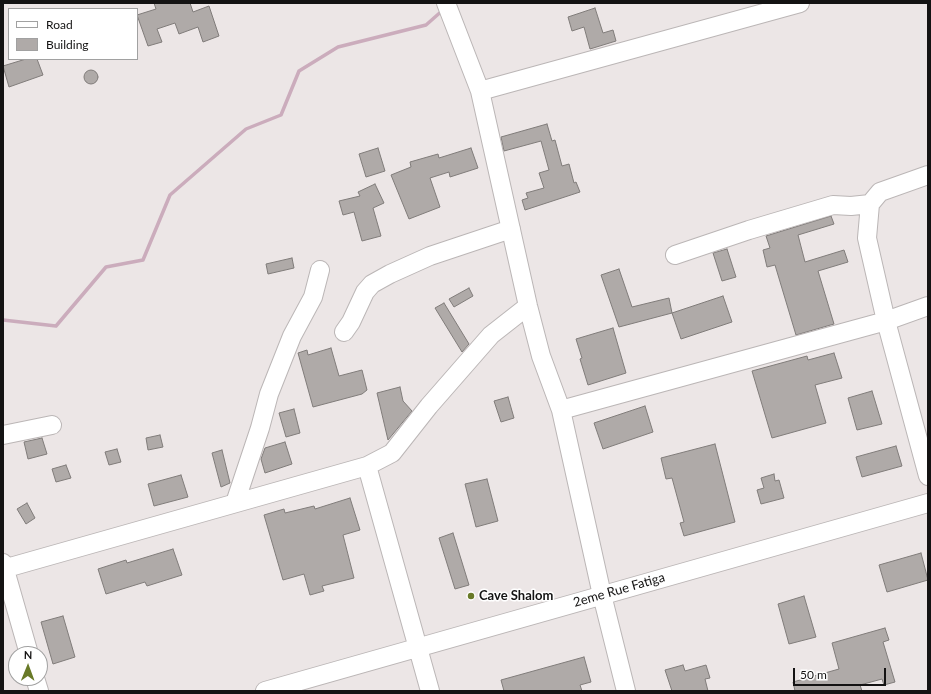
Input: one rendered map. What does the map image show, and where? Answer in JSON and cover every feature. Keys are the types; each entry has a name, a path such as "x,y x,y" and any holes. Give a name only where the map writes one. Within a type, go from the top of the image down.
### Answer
{"street":[{"path":"446,3 480,91 528,306 541,356 561,410 602,595 626,691"},
{"path":"480,91 800,3"},
{"path":"928,175 880,192 870,204 868,238 886,321 928,476"},
{"path":"675,255 749,230 833,205 851,206 870,204"},
{"path":"344,332 351,322 365,292 372,284 430,256 511,229"},
{"path":"235,503 260,428 269,394 292,336 313,297 320,270"},
{"path":"27,646 4,567 367,466 392,452 428,406 491,335 528,306"},
{"path":"561,410 886,321 928,306"},
{"path":"3,435 52,425"},
{"path":"367,466 430,691"},
{"name":"2eme Rue Fatiga","path":"265,691 928,503"}],"building":[{"path":"154,3 190,3 193,12 209,6 219,36 203,42 198,27 179,34 175,23 157,29 162,42 148,46 138,15 156,9"},
{"path":"595,8 603,33 613,30 616,41 590,49 584,27 572,31 568,17"},
{"path":"23,60 37,60 43,75 9,87 3,66"},
{"path":"88,70 94,70 98,74 98,80 94,84 88,84 84,80 84,74"},
{"path":"547,124 552,141 555,140 562,166 569,164 574,183 576,182 580,192 525,210 522,200 528,198 526,193 544,188 539,173 549,170 541,141 504,151 501,137"},
{"path":"378,148 385,171 366,177 359,154"},
{"path":"471,148 478,168 450,177 449,172 430,178 440,207 409,219 391,175 411,167 410,162 438,154 439,158"},
{"path":"375,184 384,203 373,208 381,236 362,241 354,212 343,215 339,201 360,196 358,192"},
{"path":"831,216 834,224 798,235 805,262 844,250 848,262 818,271 834,324 796,335 775,265 767,267 763,250 770,248 766,236"},
{"path":"727,249 736,277 722,281 713,253"},
{"path":"292,258 294,268 268,274 266,264"},
{"path":"619,269 632,307 669,298 672,313 619,327 601,275"},
{"path":"469,288 473,296 454,307 449,299"},
{"path":"723,296 732,322 681,339 672,313"},
{"path":"444,303 469,344 462,352 435,308"},
{"path":"613,328 626,373 588,385 576,339"},
{"path":"331,348 339,376 362,370 367,390 362,394 313,407 298,353 307,350 308,355"},
{"path":"834,353 842,378 815,385 826,423 772,438 752,371 807,356 808,360"},
{"path":"400,387 403,401 412,411 388,440 377,393"},
{"path":"872,391 882,424 857,430 848,398"},
{"path":"508,397 514,418 501,422 494,401"},
{"path":"645,406 653,432 603,449 594,423"},
{"path":"294,409 300,433 286,437 279,413"},
{"path":"160,435 163,447 148,450 146,438"},
{"path":"42,438 47,454 28,459 24,442"},
{"path":"285,442 292,464 265,473 261,459 265,448"},
{"path":"715,444 735,522 684,536 680,523 684,522 672,478 666,479 661,458"},
{"path":"896,446 902,466 862,477 856,457"},
{"path":"117,449 121,462 109,465 105,452"},
{"path":"222,450 230,483 221,487 212,453"},
{"path":"66,465 71,478 56,482 52,469"},
{"path":"774,474 775,481 779,480 784,498 761,504 757,490 764,488 761,478"},
{"path":"181,475 188,497 154,506 148,484"},
{"path":"487,479 498,521 476,527 465,484"},
{"path":"350,498 360,530 343,535 354,578 322,586 324,591 310,595 304,574 283,580 264,515 284,509 285,513 314,506 315,509"},
{"path":"27,503 35,518 26,524 17,509"},
{"path":"453,533 469,585 455,589 439,538"},
{"path":"173,549 182,575 147,586 145,582 106,594 98,569 126,560 127,563"},
{"path":"921,553 928,580 887,592 879,565"},
{"path":"804,596 816,637 789,644 778,604"},
{"path":"63,616 75,657 53,664 41,622"},
{"path":"885,628 889,640 883,642 895,682 884,685 882,679 860,685 862,691 795,691 793,682 839,669 832,643"},
{"path":"584,657 591,682 580,685 582,691 504,691 501,680"},
{"path":"683,665 685,671 706,665 710,678 705,679 708,691 672,691 665,670"}],"waterway":[{"path":"3,320 56,326 106,267 143,260 170,195 246,129 281,115 299,71 338,47 426,25 443,10"}],"place":[{"name":"Cave Shalom","path":"471,596"}]}
